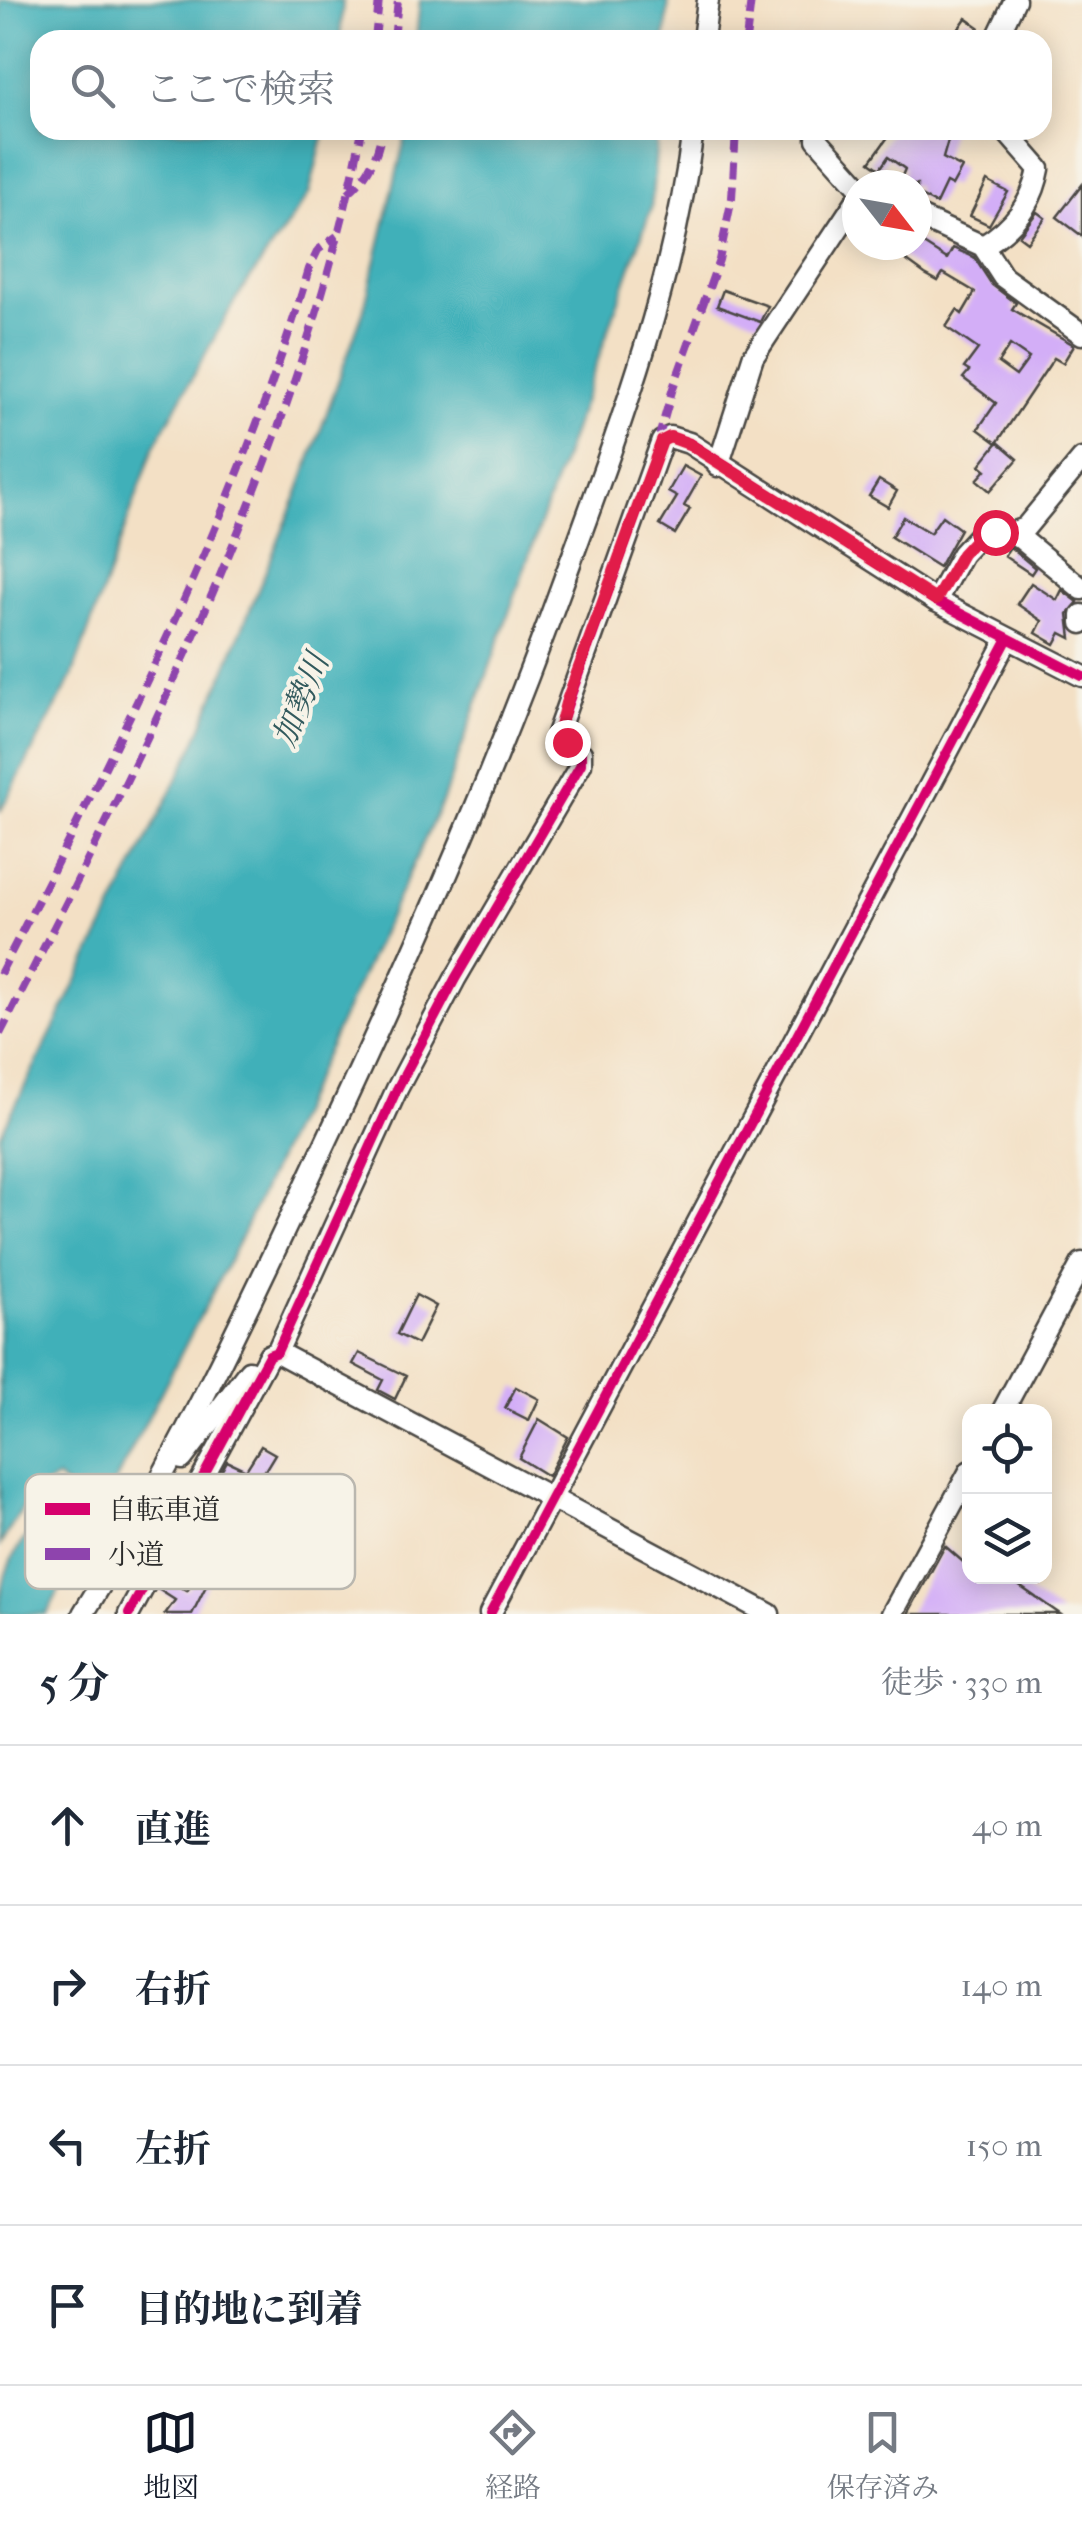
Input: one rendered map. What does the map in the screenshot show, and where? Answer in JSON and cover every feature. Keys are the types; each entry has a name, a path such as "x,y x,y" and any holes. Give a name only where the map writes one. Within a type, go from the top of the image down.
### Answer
{"street":[{"path":"705,30 708,0"},
{"path":"1001,30 1015,0"},
{"path":"164,1474 422,938 513,720 658,313 683,208 692,140"},
{"path":"817,140 844,170"},
{"path":"983,246 1014,222 1036,189 1040,168 1015,140"},
{"path":"718,466 753,357 842,223"},
{"path":"932,223 983,246 1004,276 1082,334"},
{"path":"206,1474 273,1353 396,1089 454,978 582,764 581,753 558,734 662,441 670,437 689,444 718,466 936,600 1082,676"},
{"path":"936,600 962,554 984,530 1013,532 1025,528 1082,459"},
{"path":"1013,532 1082,588"},
{"path":"1082,616 1082,623"},
{"path":"490,1614 1007,640"},
{"path":"1006,1404 1082,1263"},
{"path":"168,1467 177,1466 259,1358 273,1353 768,1614"},
{"path":"892,1614 962,1486"},
{"path":"83,1614 97,1589"},
{"path":"129,1614 143,1589"}],"water":[{"path":"0,0 343,0 341,30 30,30 30,140 322,140 309,194 236,299 154,447 72,677 0,812"},
{"path":"420,0 669,0 666,30 417,30"},
{"name":"加勢川","path":"405,140 657,140 651,209 443,800 241,1237 119,1474 25,1474 25,1505 0,1545 0,1136 195,743 298,493 364,309"},
{"path":"25,1539 25,1589 60,1589 47,1614 0,1614 5,1575"}],"building":[{"path":"966,18 979,27 977,30 959,28"},
{"path":"886,140 948,140 943,158 962,168 952,186 946,183 936,204 932,202 932,170 905,170 888,157 880,169 870,162"},
{"path":"987,181 1008,192 989,225 970,216"},
{"path":"1082,185 1082,236 1057,217"},
{"path":"1037,212 1045,218 1027,242 1019,236"},
{"path":"953,248 974,257 992,285 1016,303 1012,309 1074,345 1063,363 1054,358 997,443 978,429 996,403 963,378 969,371 964,368 978,349 946,327 957,310 962,314 975,292 943,273 938,281 906,260 932,260 932,250 947,259","holes":["1010,345 1029,358 1016,376 998,363"]},
{"path":"723,290 768,306 760,322 717,306"},
{"path":"998,442 1018,459 990,491 977,480 986,470 980,465"},
{"path":"683,466 701,476 684,506 690,509 675,534 660,525 677,497 668,492"},
{"path":"879,480 897,491 888,507 869,496"},
{"path":"942,516 960,529 939,567 891,537 903,517 930,533"},
{"path":"1010,547 1035,568 1031,574 1004,556"},
{"path":"1031,583 1057,600 1062,590 1078,602 1068,614 1071,638 1061,633 1055,644 1036,633 1042,621 1017,604"},
{"path":"416,1295 436,1306 417,1344 397,1334"},
{"path":"359,1353 406,1376 395,1399 378,1390 383,1380 353,1364"},
{"path":"516,1387 539,1399 529,1420 505,1408"},
{"path":"539,1419 568,1437 548,1476 519,1458"},
{"path":"261,1446 275,1454 263,1474 220,1474 227,1461 246,1470"},
{"path":"945,1546 962,1561 962,1584 1017,1584 1060,1614 908,1614"},
{"path":"158,1589 204,1589 192,1614 165,1614 175,1600"}],"marked path":[{"path":"376,30 379,0"},
{"path":"395,30 398,0"},
{"path":"747,30 751,0"},
{"path":"0,1034 162,706 258,481 299,366 334,249 360,140"},
{"path":"348,193 371,165 380,140"},
{"path":"662,441 660,433 673,388 719,260 732,198 735,140"},
{"path":"0,974 171,629 246,451 309,269 318,250 337,236"}],"cycle path":[{"path":"205,1474 269,1355 277,1352 397,1089 455,979 581,764 581,753 557,734 662,441 670,437 689,443 936,601 1082,676"},
{"path":"490,1614 1007,640"},
{"path":"129,1614 143,1589"}],"route":[{"path":"567,742 558,734 566,703 662,441 670,437 689,444 718,466 936,600 962,554 984,530 995,532"}]}
